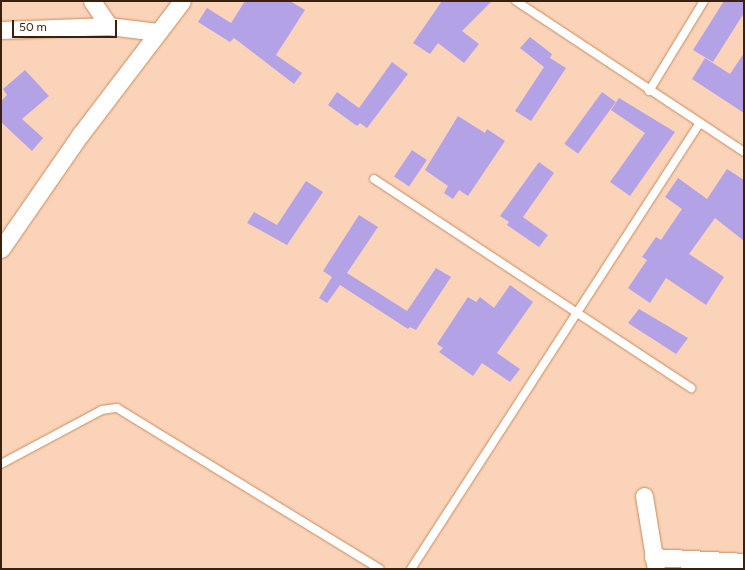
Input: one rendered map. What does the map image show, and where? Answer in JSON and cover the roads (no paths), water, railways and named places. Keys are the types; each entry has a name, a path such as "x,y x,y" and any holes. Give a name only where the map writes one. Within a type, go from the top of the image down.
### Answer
{"street":[{"path":"92,1 109,26"},
{"path":"1,249 80,135 182,1"},
{"path":"1,30 109,26 158,32"},
{"path":"644,496 655,563 744,562"}],"lane":[{"path":"516,1 649,91 744,152"},
{"path":"649,91 704,1"},
{"path":"411,569 699,124"},
{"path":"374,179 578,311 691,388"},
{"path":"1,464 102,410 117,408 380,569"}]}
